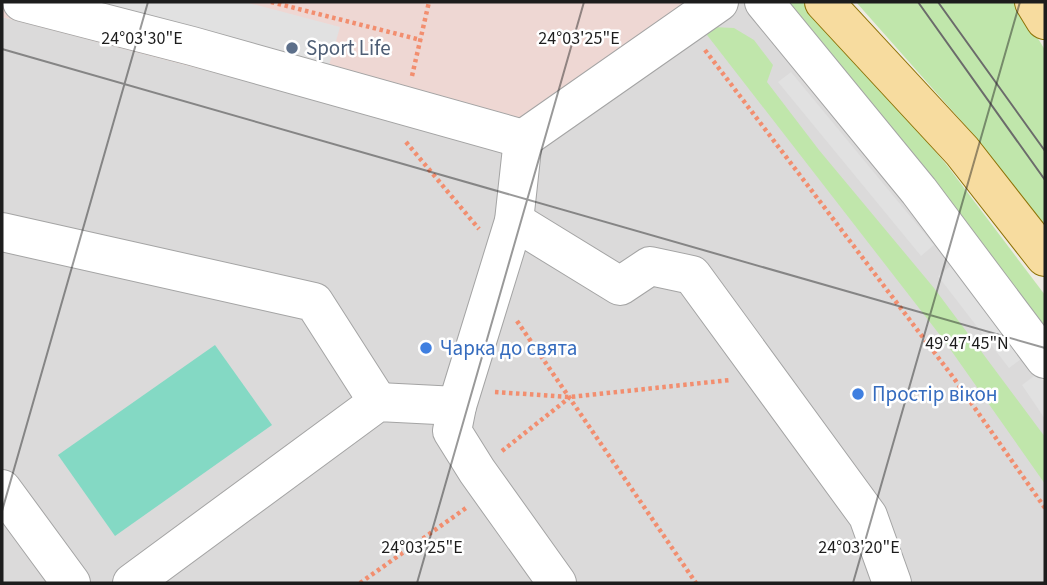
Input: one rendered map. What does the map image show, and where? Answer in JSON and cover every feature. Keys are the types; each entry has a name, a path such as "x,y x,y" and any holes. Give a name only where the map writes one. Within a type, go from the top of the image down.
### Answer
{"main road":[{"path":"824,2 962,151 1045,257"},
{"path":"1034,2 1045,20"}],"lane":[{"path":"22,2 192,46 523,139"},
{"path":"557,583 476,486 452,431 459,398 514,221 523,139 719,2"},
{"path":"764,2 919,191 1045,359"},
{"path":"514,221 620,286 650,266 692,275 868,516 892,583"},
{"path":"2,232 314,302 379,402"},
{"path":"132,583 379,402 459,398"},
{"path":"2,489 71,583"}],"path":[{"path":"271,2 421,40"},
{"path":"410,81 429,2"},
{"path":"699,43 953,377 1045,508"},
{"path":"404,140 460,207"},
{"path":"528,336 696,583"},
{"path":"459,398 570,397 766,376"},
{"path":"360,583 476,486 570,397"}],"shaded area":[{"path":"2,2 701,2 495,146 2,17"},
{"name":"Sport Life","path":"75,2 245,2 340,27 328,69"},
{"path":"701,2 748,2 1045,384 1045,583 2,583 2,17 495,146"},
{"path":"791,72 934,245 921,256 778,82"},
{"path":"953,264 1025,356 1009,368 938,276"},
{"path":"1038,373 1045,383 1045,419 1022,385"}],"green space":[{"path":"787,2 808,2 946,164 1045,295 1045,331"},
{"path":"856,2 1016,2 1045,50 1045,227 972,133"},
{"path":"713,27 734,28 754,40 773,65 767,82 819,150 934,288 1045,437 1045,484 943,339 707,35"},
{"path":"215,345 272,425 115,536 58,455"}],"tram line":[{"path":"918,2 1045,180"},
{"path":"938,2 1045,151"}],"place":[{"name":"Sport Life","path":"292,48"},
{"name":"Чарка до свята","path":"426,348"},
{"name":"Простір вікон","path":"858,394"}]}
